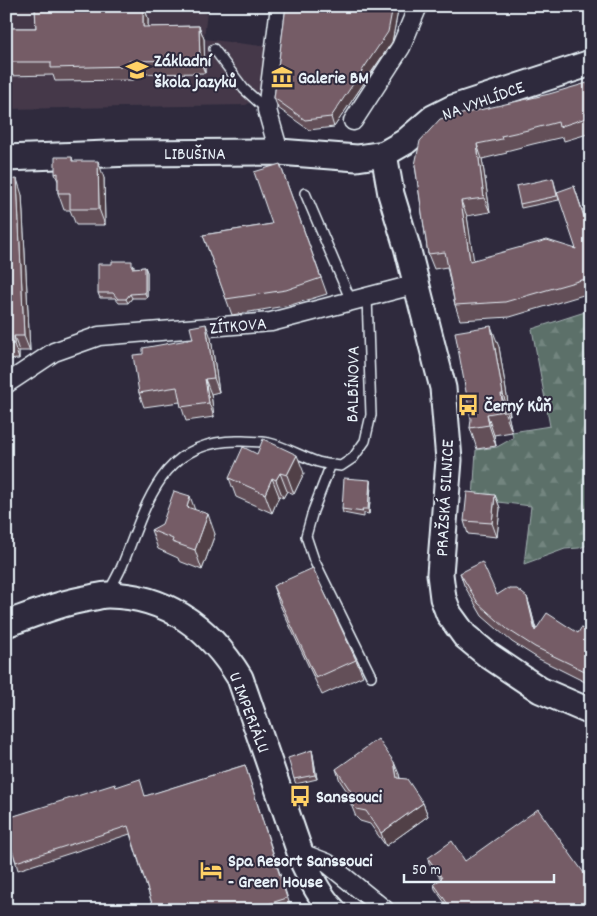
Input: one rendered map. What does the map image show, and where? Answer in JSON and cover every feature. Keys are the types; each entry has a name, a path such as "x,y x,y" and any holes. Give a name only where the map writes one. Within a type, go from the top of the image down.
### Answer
{"street":[{"path":"353,121 401,47 418,6"},
{"path":"279,14 267,110 279,152"},
{"name":"NA VYHLÍDCE","path":"384,154 405,142 433,118 453,108 591,63"},
{"name":"LIBUŠINA","path":"6,158 132,153 279,152 357,158 384,154"},
{"name":"PRAŽSKÁ SILNICE","path":"384,154 390,194 417,284 443,388 449,460 440,574 443,598 449,614 465,636 488,655 540,690 591,712"},
{"name":"ZÍTKOVA","path":"6,384 54,352 99,336 271,322 417,284"},
{"name":"U IMPERIÁLU","path":"6,624 66,602 107,595 150,602 184,617 209,636 228,658 240,678 300,853 312,880 332,910"},
{"path":"300,853 327,863 385,910"}],"lane":[{"path":"214,50 244,89 267,110"},
{"path":"305,193 352,301"},
{"name":"BALBÍNOVA","path":"331,464 341,466 353,458 365,441 371,415 352,301"},
{"path":"107,595 121,568 152,492 174,463 189,452 204,445 225,441 268,443 320,462 331,464 313,511 306,536 314,560 371,676"}],"shaded area":[{"name":"Základní škola jazyků","path":"6,6 177,6 180,9 207,11 204,39 270,47 263,94 246,105 6,109"}],"green space":[{"path":"591,310 591,544 579,548 565,549 524,564 531,506 473,499 476,450 497,447 513,438 512,432 550,426 532,329"}],"building":[{"path":"35,6 143,6 143,27 199,26 200,60 129,61 129,66 51,68 51,62 6,62 6,28 36,28"},
{"path":"286,6 393,6 388,32 331,117 305,120 274,98"},
{"path":"587,83 591,95 591,113 585,114 586,118 559,127 558,122 501,136 502,139 477,144 484,198 461,201 470,261 547,240 576,249 557,192 574,186 591,238 591,292 585,279 505,302 455,305 445,252 428,254 415,165 420,141 440,119 549,94"},
{"path":"55,157 72,157 72,161 98,161 99,209 70,209 70,193 58,193 58,173 55,174"},
{"path":"280,164 321,278 286,290 226,299 203,235 272,224 254,172"},
{"path":"553,178 557,196 520,204 516,186"},
{"path":"17,179 24,336 14,336 14,344 6,344 6,180"},
{"path":"112,261 132,261 132,268 145,267 145,293 130,294 126,299 118,299 113,293 98,293 98,264 112,264"},
{"path":"206,324 214,378 205,379 209,403 181,407 177,387 139,393 133,355 143,354 143,348 193,339 190,327"},
{"path":"491,326 503,394 501,394 504,411 487,414 489,425 470,428 471,419 455,332"},
{"path":"263,439 297,455 287,475 280,473 276,480 272,478 265,494 229,478 243,447 257,454"},
{"path":"344,478 370,480 368,509 362,509 363,512 342,509"},
{"path":"174,491 190,496 187,507 208,514 195,550 172,542 173,539 151,530 162,524"},
{"path":"467,492 495,495 492,523 464,521"},
{"path":"482,562 497,595 508,588 517,589 527,597 535,631 547,613 578,633 581,628 586,630 591,620 591,674 535,647 507,629 478,603 460,573"},
{"path":"313,568 356,660 316,678 273,586"},
{"path":"378,739 394,762 397,778 407,779 423,803 381,833 366,811 356,809 352,805 350,802 352,793 336,769"},
{"path":"312,750 315,775 294,779 288,758"},
{"name":"Spa Resort Sanssouci - Green House","path":"245,765 287,898 249,910 154,910 128,826 16,862 8,838 6,838 6,809 11,817 115,784 116,787 140,779 145,796"},
{"path":"538,809 589,880 591,879 591,910 452,910 434,884 442,878 428,858 452,841 465,861"}],"place":[{"name":"Základní škola jazyků","path":"137,70"},
{"name":"Galerie BM","path":"282,77"},
{"name":"Černý Kůň","path":"468,405"},
{"name":"Sanssouci","path":"300,796"},
{"name":"Spa Resort Sanssouci - Green House","path":"211,870"}]}
